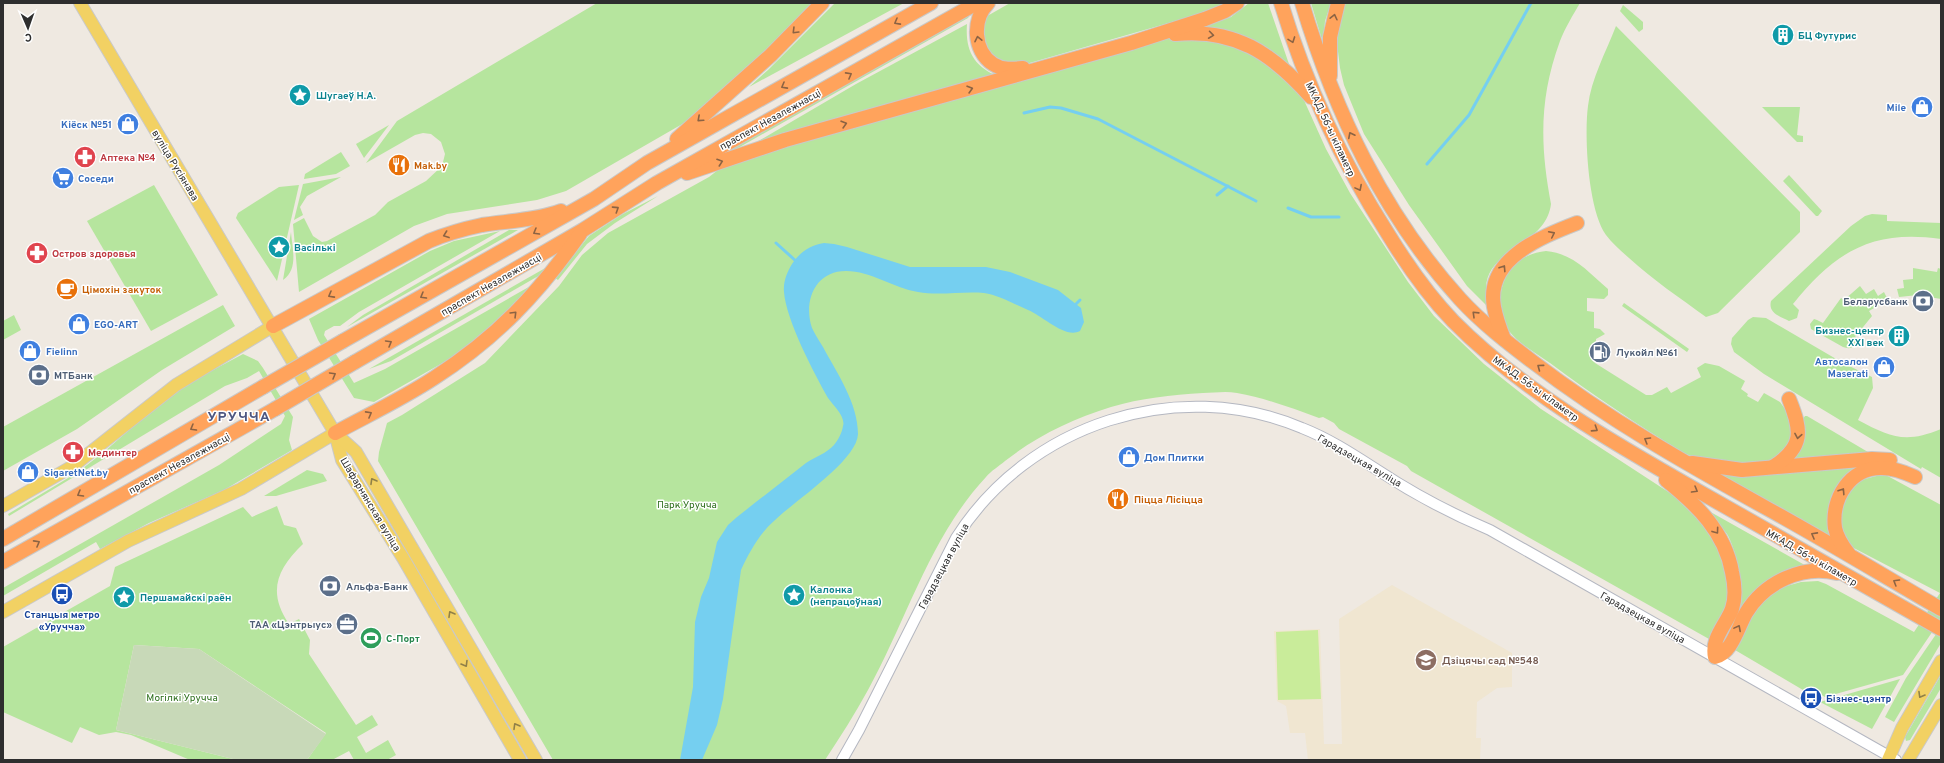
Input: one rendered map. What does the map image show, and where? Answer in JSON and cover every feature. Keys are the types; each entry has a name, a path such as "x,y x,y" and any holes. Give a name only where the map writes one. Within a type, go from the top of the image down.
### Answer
{"highway":[{"path":"3,539 262,387 594,199 647,163 685,133 771,55 822,3"},
{"path":"647,163 931,3"},
{"name":"праспект Незалежнасці","path":"3,562 275,409 583,230 657,183 978,3"},
{"path":"988,3 981,13 976,27 978,43 986,58 993,64 1009,69 1057,63"},
{"path":"1131,43 1205,19 1225,11 1237,3"},
{"name":"МКАД, 56-ы кіламетр","path":"1280,3 1317,103 1364,196 1428,294 1448,316 1490,355 1516,376 1637,457 1941,629"},
{"name":"МКАД, 56-ы кіламетр","path":"1302,3 1316,51 1347,127 1370,173 1410,236 1461,300 1504,340 1554,378 1621,425 1935,605"},
{"path":"1330,84 1330,37 1338,3"},
{"path":"657,183 785,140 1057,63 1166,35 1193,32 1213,34 1246,44 1271,58 1287,71 1317,103"},
{"path":"273,326 429,241 447,234 483,225 553,214 594,199"},
{"path":"1504,340 1497,319 1494,299 1497,278 1505,264 1528,245 1577,223"},
{"path":"335,433 432,380 495,334 548,278 583,230"},
{"path":"1773,467 1786,458 1795,446 1799,435 1798,424 1789,399"},
{"path":"1637,457 1698,509 1719,535 1727,549 1733,576 1734,601 1715,641 1715,657 1726,651 1752,605 1771,586 1787,577 1804,573 1828,572 1845,575"},
{"path":"1680,460 1742,470 1872,459 1890,460"},
{"path":"1848,554 1839,540 1835,517 1838,497 1849,482 1857,474 1868,470 1881,468 1896,470 1915,477"}],"main road":[{"name":"вуліца Русіянава","path":"80,3 273,326 335,433"},
{"path":"3,506 73,466 176,386 273,326"},
{"path":"3,612 122,544 241,489 335,433"},
{"name":"Шафарнянская вуліца","path":"335,433 342,460 406,565 520,760"},
{"name":"Шафарнянская вуліца","path":"335,433 356,452 536,760"},
{"path":"1891,759 1902,728 1941,661"},
{"path":"1908,760 1941,705"}],"street":[{"name":"Гарадзецкая вуліца","path":"842,760 859,730 956,538 967,521 1002,482 1036,455 1083,429 1120,418 1176,407 1208,406 1246,410 1282,420 1318,435 1451,513 1490,530 1715,657 1891,759"}],"shaded area":[{"name":"Дзіцячы сад №548","path":"1392,585 1512,653 1512,687 1497,688 1477,702 1476,738 1481,738 1480,760 1308,760 1305,733 1290,733 1286,706 1277,701 1274,631 1320,629 1324,744 1342,744 1339,619"}],"green space":[{"path":"597,3 814,3 770,49 691,119 566,191 537,200 447,214 414,226 299,292 293,224 304,218 313,236 322,242 327,241 375,215 388,202 426,181 442,166 445,154 441,142 431,134 423,133 415,135 366,163 397,121"},
{"path":"835,3 904,3 749,87 768,70"},
{"path":"1010,3 1230,3 1207,12 1026,64 999,63 986,53 982,19"},
{"path":"1249,3 1268,3 1290,67 1271,51 1204,27 1231,17"},
{"path":"1311,3 1331,3 1325,21 1323,43"},
{"path":"1342,3 1580,3 1560,41 1548,82 1545,102 1543,142 1547,183 1551,204 1547,218 1538,230 1504,256 1495,265 1488,277 1486,291 1490,309 1467,286 1409,205 1364,134 1344,85 1340,68 1335,27"},
{"path":"1623,5 1643,22 1643,29 1639,32 1620,11"},
{"path":"971,13 968,18 731,152 707,161"},
{"path":"967,24 968,42 973,57 984,68 1000,77 743,150 856,84"},
{"path":"1616,26 1800,212 1800,232 1718,313 1706,317 1667,289 1617,247 1606,235 1600,224 1595,209 1591,191 1587,153 1588,106 1592,86"},
{"name":"Парк Уручча","path":"1180,36 1196,37 1237,46 1275,66 1303,98 1326,149 1350,193 1408,282 1434,316 1484,364 1541,409 1673,495 1711,532 1722,552 1730,593 1727,610 1709,639 1411,471 1407,466 1339,429 1334,423 1323,417 1319,418 1268,400 1237,393 1220,392 1168,396 1122,404 1082,417 1042,436 1017,452 988,475 966,500 934,552 868,690 853,717 825,760 553,760 378,461 387,423 485,363 559,286 582,255 608,233 709,177 723,166 769,150 1164,38"},
{"path":"1762,107 1800,107 1797,135 1803,136 1803,142 1797,142"},
{"path":"389,125 364,158 356,144"},
{"path":"341,152 350,166 336,174 304,179 305,174"},
{"path":"1789,175 1822,211 1818,216 1816,216 1783,181"},
{"path":"341,177 307,196 300,207 303,215 294,220 303,184"},
{"path":"154,185 218,295 151,331 87,221"},
{"path":"299,185 277,281 236,218 238,213 279,187"},
{"path":"658,196 615,223 587,244 558,280 555,278 589,236 621,215"},
{"path":"1872,214 1887,215 1887,221 1941,223 1941,239 1917,237 1895,238 1875,241 1857,248 1824,270 1793,304 1799,310 1797,318 1789,321 1775,314 1771,308 1771,301 1851,226 1865,216"},
{"path":"509,230 518,230 347,327 363,315"},
{"path":"500,231 359,312 340,326 334,326 325,331 324,335 354,383 385,369 541,280 490,331 460,353 374,402 354,398 318,340 309,319 430,251 454,241"},
{"path":"291,232 293,264 288,275 283,280"},
{"path":"1546,251 1565,256 1580,264 1608,289 1608,295 1604,299 1587,298 1587,311 1594,312 1594,328 1600,329 1605,334 1596,339 1596,347 1591,347 1591,355 1595,363 1646,395 1652,395 1667,387 1671,393 1701,377 1697,368 1705,363 1719,366 1745,381 1741,389 1748,394 1747,396 1758,402 1764,393 1780,402 1790,416 1792,439 1786,450 1763,465 1698,459 1684,453 1633,421 1513,336 1505,325 1500,307 1504,281 1510,269 1520,260 1532,254"},
{"path":"554,263 547,271 391,361 369,369"},
{"path":"1913,268 1937,272 1938,268 1941,269 1941,299 1918,295 1899,297 1897,289 1904,288 1903,280 1913,279"},
{"path":"1860,286 1866,294 1874,289 1878,296 1884,292 1888,300 1869,311 1872,316 1855,337 1859,340 1854,346 1851,348 1843,347 1811,329 1810,324 1814,319 1823,323 1841,298 1844,300"},
{"path":"1624,303 1689,349 1687,352 1622,306"},
{"path":"223,305 235,326 162,370 77,429 3,471 3,427"},
{"path":"14,315 21,330 3,340 3,321"},
{"path":"1753,317 1766,318 1843,363 1872,377 1873,388 1858,420 1879,431 1907,437 1928,434 1941,429 1941,478 1922,467 1921,469 1764,374 1734,352 1731,344 1732,338 1748,320"},
{"path":"243,354 258,361 293,417 289,440 292,450 224,490 149,523 100,549 96,542 3,596 3,588 219,465 281,424 285,416 259,371 247,378 225,386 9,516 8,514 78,472 105,451 174,391"},
{"path":"1805,416 1873,455 1792,463 1804,438 1803,419"},
{"path":"1859,465 1841,482 1831,497 1829,515 1832,540 1712,471"},
{"path":"307,470 323,474 327,481 276,496 264,496"},
{"path":"1884,474 1941,505 1941,619 1903,675 1825,697 1807,687 1803,690 1735,650 1734,645 1763,599 1783,587 1801,582 1818,581 1914,632 1940,593 1848,545 1844,538 1840,517 1847,491 1861,480"},
{"path":"277,506 284,525 296,528 303,544 287,563 281,572 278,581 278,602 282,612 289,624 299,619 310,640 309,654 356,725 372,715 378,725 357,737 366,753 388,740 396,755 387,760 354,760 349,751 332,760 307,760 326,733 199,649 134,645 116,730 237,760 190,760 131,735 116,732 99,735 80,727 72,743 3,712 3,647 110,586 115,567 243,507 252,517"},
{"path":"1707,510 1810,568 1783,574 1726,641 1723,640 1740,609 1742,597 1740,578 1736,558 1727,534"},
{"path":"1941,627 1941,643 1894,722 1885,717 1906,678"},
{"path":"1318,630 1321,699 1278,700 1276,632"},
{"name":"Могілкі Уручча","path":"134,645 199,649 326,734 307,760 237,760 116,730"},
{"path":"1941,675 1941,688 1910,740 1906,741 1905,737"},
{"path":"1900,679 1872,729 1820,702"}],"water":[{"path":"824,243 847,247 910,267 986,267 1010,272 1058,290 1081,308 1084,322 1080,331 1074,333 1068,332 1054,326 1028,310 989,294 934,294 918,292 855,272 835,272 826,276 819,282 814,289 809,308 812,328 851,400 857,422 858,434 855,445 836,468 769,526 751,550 741,570 723,699 717,725 702,760 680,760 693,687 695,622 701,597 709,578 717,542 728,525 737,517 806,463 831,448 841,434 843,419 828,398 808,361 790,317 784,292 786,277 795,260 810,247"}],"waterway":[{"path":"1427,164 1469,115 1531,3"},
{"path":"1024,113 1050,107 1061,108 1098,119 1256,201"},
{"path":"1217,195 1228,186"},
{"path":"1288,208 1311,217 1339,217"},
{"path":"776,243 797,262"},
{"path":"1076,304 1080,300"}],"place":[{"name":"БЦ Футурис","path":"1783,35"},
{"name":"Шугаеў Н.А.","path":"300,95"},
{"name":"Mile","path":"1922,107"},
{"name":"Кіёск №51","path":"128,124"},
{"name":"Аптека №4","path":"85,157"},
{"name":"Mak.by","path":"399,165"},
{"name":"Соседи","path":"63,178"},
{"name":"Васількі","path":"279,247"},
{"name":"Остров здоровья","path":"37,253"},
{"name":"Цімохін закуток","path":"67,289"},
{"name":"Беларусбанк","path":"1923,301"},
{"name":"EGO-ART","path":"79,324"},
{"name":"Бизнес-центр XXI век","path":"1899,336"},
{"name":"Fielinn","path":"30,351"},
{"name":"Лукойл №61","path":"1600,352"},
{"name":"Автосалон Maserati","path":"1884,367"},
{"name":"МТБанк","path":"39,375"},
{"name":"Мединтер","path":"73,452"},
{"name":"Дом Плитки","path":"1129,457"},
{"name":"SigaretNet.by","path":"28,472"},
{"name":"Піцца Лісіцца","path":"1118,499"},
{"name":"Альфа-Банк","path":"330,586"},
{"name":"Станцыя метро «Уручча»","path":"62,594"},
{"name":"Калонка (непрацоўная)","path":"794,595"},
{"name":"Першамайскі раён","path":"124,597"},
{"name":"ТАА «Цэнтрыус»","path":"347,624"},
{"name":"С-Порт","path":"371,638"},
{"name":"Дзіцячы сад №548","path":"1426,660"},
{"name":"Бізнес-цэнтр","path":"1811,698"}],"district":[{"name":"УРУЧЧА","path":"239,416"}]}
